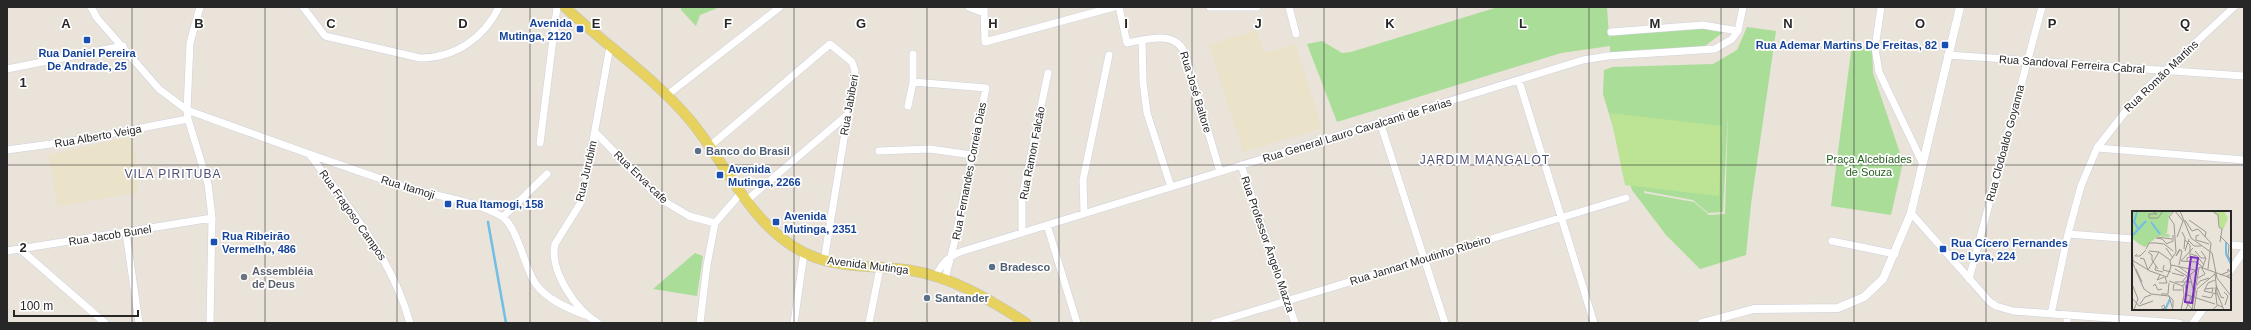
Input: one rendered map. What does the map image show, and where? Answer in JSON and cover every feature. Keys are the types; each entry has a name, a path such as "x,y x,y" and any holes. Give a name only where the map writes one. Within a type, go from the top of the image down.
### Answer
{"main road":[{"name":"Avenida Mutinga","path":"565,7 666,96 690,120 710,146 744,197 775,233 804,253 824,261 859,267 880,268 941,277 991,300 1026,323"}],"street":[{"name":"Rua Itamoji","path":"91,7 97,18 159,89 187,110 404,186 489,210 503,217"},
{"path":"200,7 190,43 187,110 188,119 208,184 212,218 210,323"},
{"path":"303,7 325,36 420,58 434,58 450,54 468,44 492,21 499,7"},
{"path":"540,143 557,7"},
{"path":"666,96 780,7"},
{"path":"969,7 984,10 985,42 1114,7"},
{"name":"Rua José Baltore","path":"1119,7 1126,43 1142,40 1172,39 1178,41 1184,50 1220,172"},
{"path":"1210,7 1255,7"},
{"path":"1288,7 1296,34"},
{"path":"1611,32 1703,25 1738,30 1743,7"},
{"path":"1881,7 1876,48 1879,72 1912,144 1922,162"},
{"path":"1702,323 1726,316 1766,308 1838,308 1852,304 1864,297 1879,283 1895,254 1911,213 1925,148 1960,7"},
{"name":"Rua Clodoaldo Goyanna","path":"1969,279 2042,7"},
{"name":"Rua Romão Martins","path":"2051,314 2068,234 2082,186 2097,148 2119,117 2164,70 2234,7"},
{"name":"Rua General Lauro Cavalcanti de Farias","path":"952,255 1084,213 1332,139 1380,122 1519,81 1583,60 1608,56 1715,49 1732,39 1738,30"},
{"path":"1142,40 1143,82 1146,108 1171,187"},
{"name":"Rua Jabiberi","path":"710,146 829,46 833,44 854,65 824,261"},
{"path":"7,69 123,46"},
{"name":"Rua Jurubim","path":"598,323 585,316 566,289 557,270 554,250 555,244 580,204 595,132 610,46"},
{"path":"908,106 913,82 913,54"},
{"path":"1084,213 1083,180 1109,55"},
{"name":"Rua Sandoval Ferreira Cabral","path":"1948,55 2244,76"},
{"name":"Rua Ramon Falcão","path":"1022,233 1022,198 1048,73"},
{"path":"1519,81 1560,218 1594,323"},
{"name":"Rua Fernandes Correia Dias","path":"913,82 986,88 952,255 942,264 941,277"},
{"path":"700,323 707,265 715,223 744,197 846,116"},
{"name":"Rua Alberto Veiga","path":"7,150 73,142 188,119"},
{"path":"1380,122 1423,260 1445,323"},
{"name":"Rua Erva-cafe","path":"595,132 659,198 690,216 715,223"},
{"path":"1912,144 1925,148"},
{"path":"2097,148 2244,160"},
{"path":"879,151 930,149 972,154"},
{"name":"Rua Fragoso Campos","path":"310,154 381,252 394,278 410,323"},
{"name":"Rua Professor Ângelo Mazza","path":"1242,165 1295,323"},
{"path":"547,174 503,217 514,233 528,270 536,284 550,298 585,316"},
{"name":"Rua Jannart Moutinho Ribeiro","path":"1214,323 1626,198"},
{"path":"1911,213 1969,279 1996,306 2013,311 2179,323"},
{"name":"Rua Jacob Bunel","path":"7,252 212,218"},
{"path":"1047,225 1077,323"},
{"path":"126,233 139,323"},
{"path":"2068,234 2132,239"},
{"path":"1832,241 1895,254"},
{"path":"2231,245 2244,246"},
{"path":"20,249 105,323"},
{"path":"2231,269 2244,251"},
{"path":"794,323 804,253"},
{"path":"869,323 880,268"},
{"path":"2193,323 2202,310"},
{"path":"2067,314 2067,323"}],"shaded area":[{"path":"1256,30 1265,53 1295,44 1322,128 1243,152 1209,45"},
{"path":"130,137 135,153 138,192 57,207 49,155"}],"green space":[{"path":"681,7 720,7 700,15 696,26 681,10"},
{"path":"1498,7 1607,7 1609,38 1610,36 1703,27 1726,30 1705,46 1610,55 1610,46 1561,53 1337,122 1307,44 1322,41 1342,53 1351,52"},
{"path":"1747,27 1776,31 1751,204 1746,255 1700,269 1666,235 1632,190 1603,94 1604,70 1613,67 1713,64 1737,50","holes":["1728,113 1725,214 1709,215 1694,202 1644,193 1644,191 1693,200 1708,213 1723,212"]},
{"name":"Praça Alcebíades de Souza","path":"1852,44 1872,47 1873,73 1903,162 1891,215 1831,206"},
{"path":"1610,113 1722,126 1719,196 1625,185"},
{"path":"695,253 703,256 697,296 653,289"}],"waterway":[{"path":"488,222 506,323"}],"place":[{"name":"Avenida Mutinga, 2120","path":"580,29"},
{"name":"Rua Daniel Pereira De Andrade, 25","path":"87,40"},
{"name":"Rua Ademar Martins De Freitas, 82","path":"1945,45"},
{"name":"Banco do Brasil","path":"698,151"},
{"name":"Avenida Mutinga, 2266","path":"720,175"},
{"name":"Rua Itamogi, 158","path":"448,204"},
{"name":"Avenida Mutinga, 2351","path":"776,222"},
{"name":"Rua Ribeirão Vermelho, 486","path":"214,242"},
{"name":"Rua Cícero Fernandes De Lyra, 224","path":"1943,249"},
{"name":"Bradesco","path":"992,267"},
{"name":"Assembléia de Deus","path":"244,277"},
{"name":"Santander","path":"927,298"}],"district":[{"name":"JARDIM MANGALOT","path":"1485,160"},
{"name":"VILA PIRITUBA","path":"173,174"}]}
